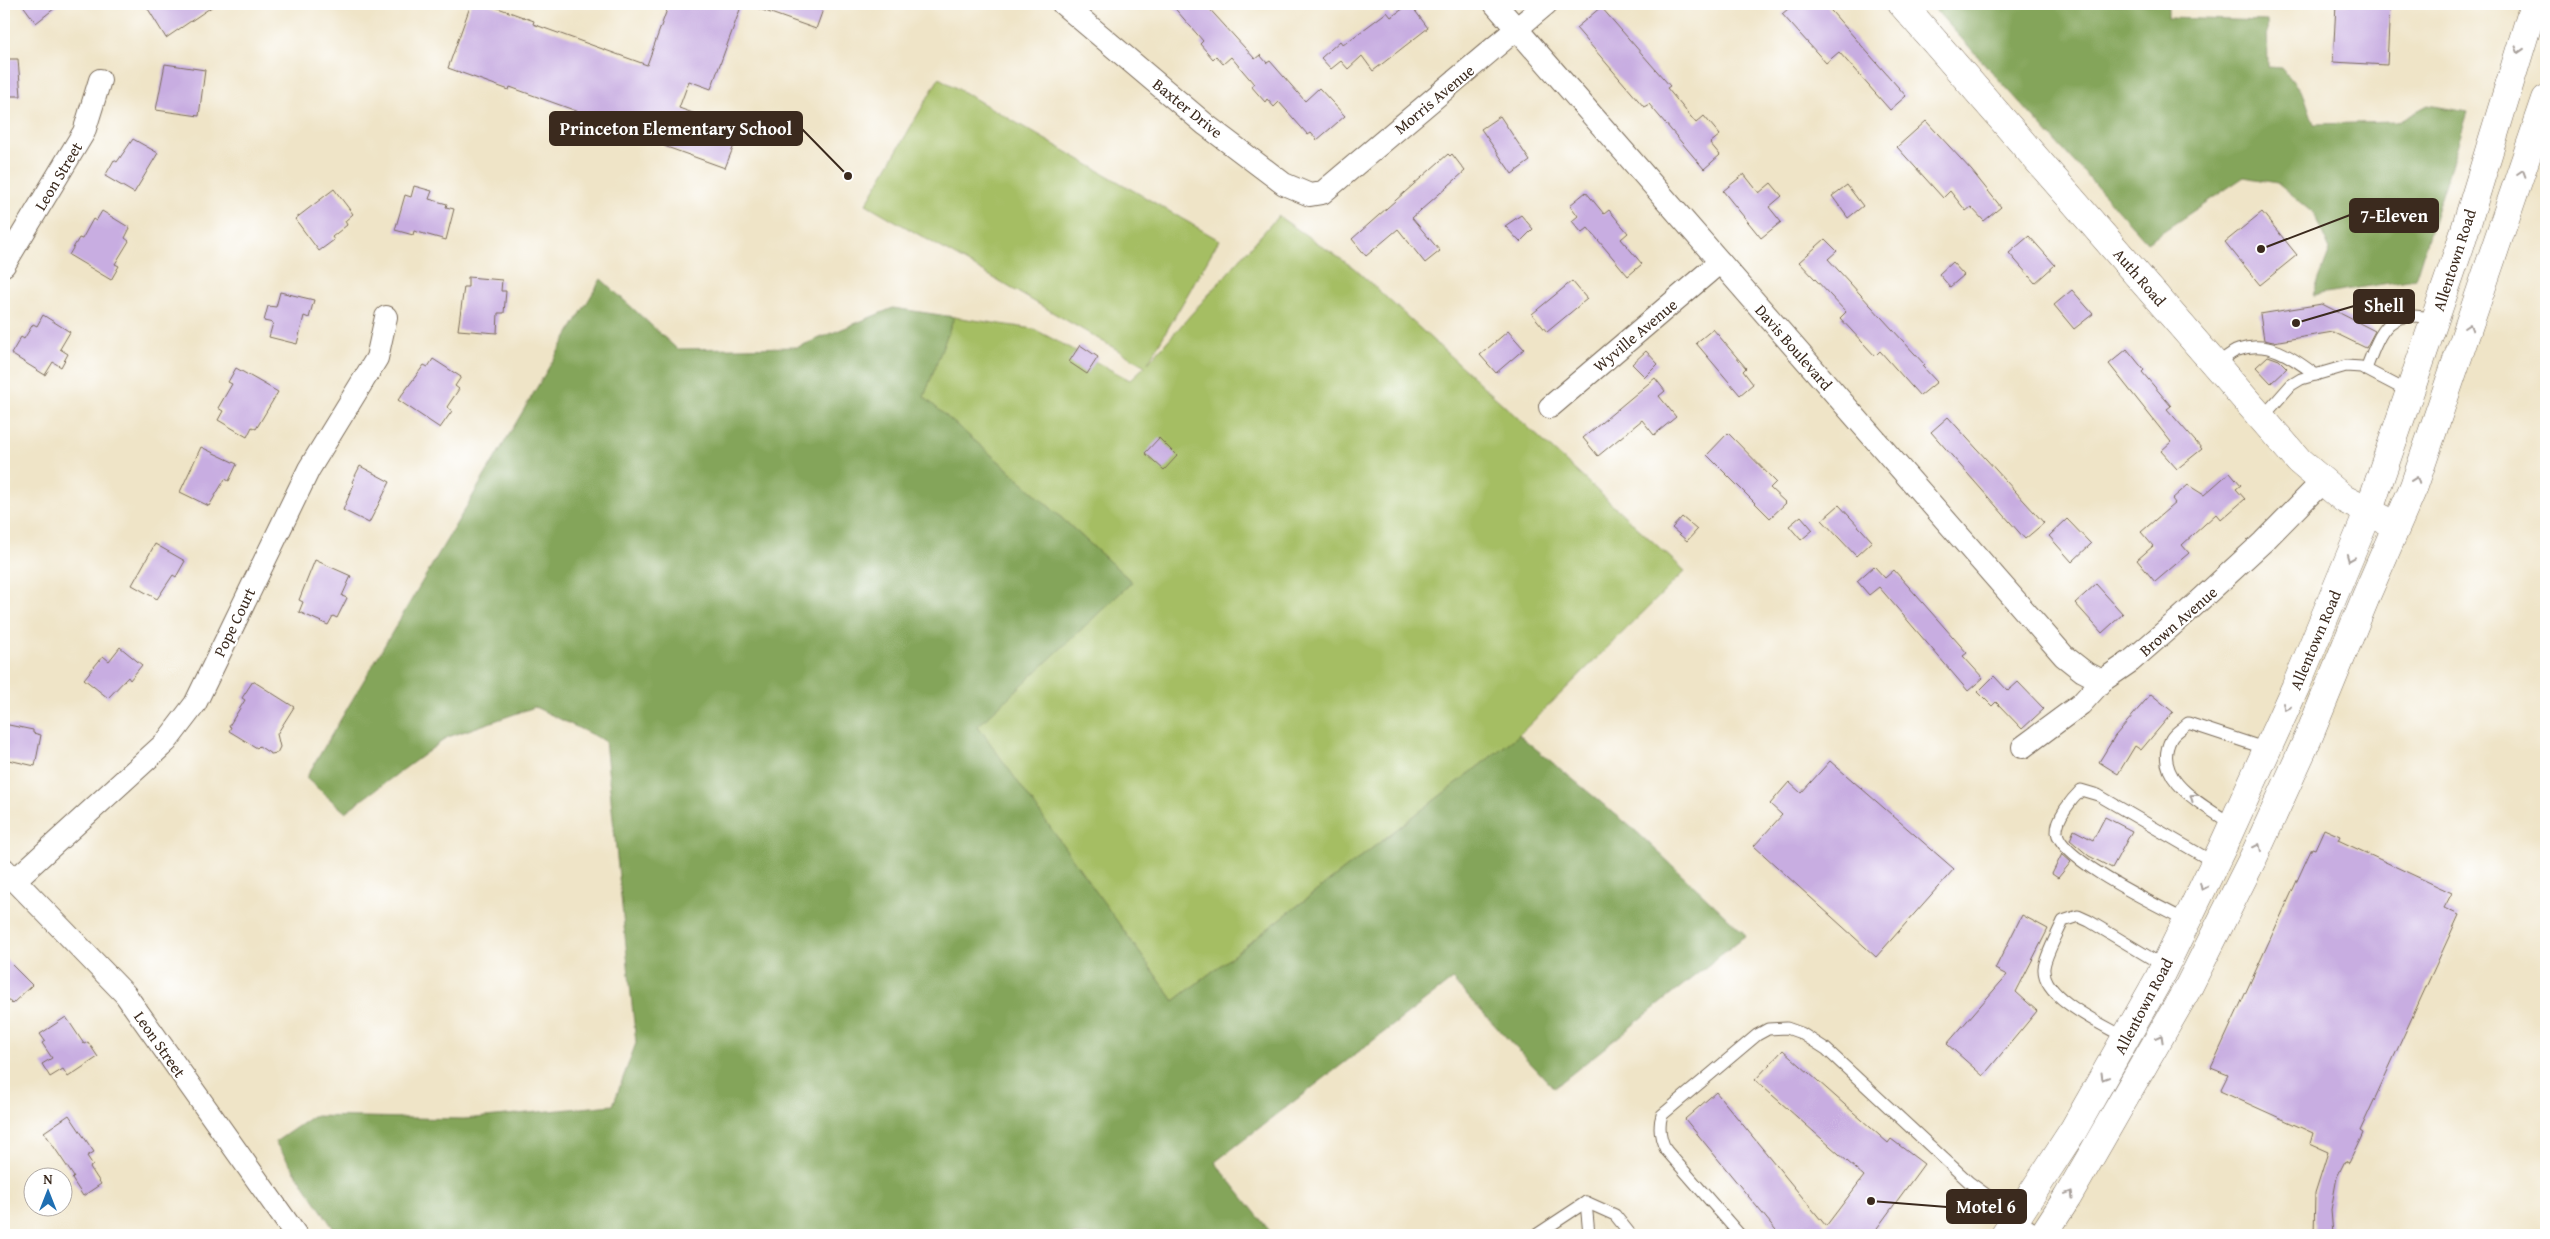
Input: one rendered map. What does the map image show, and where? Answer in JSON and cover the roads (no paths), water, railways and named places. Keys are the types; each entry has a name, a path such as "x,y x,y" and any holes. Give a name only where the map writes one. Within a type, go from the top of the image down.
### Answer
{"main road":[{"name":"Auth Road","path":"1902,4 2299,461 2344,500 2398,526"},
{"name":"Allentown Road","path":"2011,1226 2074,1129 2126,1038 2187,921 2268,749 2368,513 2460,246 2534,4"},
{"name":"Allentown Road","path":"2043,1235 2147,1061 2189,986 2309,736 2367,594 2414,486 2546,99"}],"street":[{"name":"Baxter Drive","path":"1063,4 1206,125 1284,184 1310,195 1322,193"},
{"name":"Davis Boulevard","path":"1495,4 2064,656 2082,671 2102,681"},
{"name":"Morris Avenue","path":"1322,193 1546,4"},
{"name":"Leon Street","path":"4,265 84,132 100,80"},
{"name":"Wyville Avenue","path":"1550,407 1720,262"},
{"name":"Pope Court","path":"10,874 166,742 194,704 309,469 377,358 386,317"},
{"name":"Brown Avenue","path":"2023,747 2080,704 2102,681 2131,661 2221,582 2322,482"},
{"name":"Leon Street","path":"10,874 125,994 296,1235"}],"lane":[{"path":"2366,369 2382,334 2394,320 2406,314 2420,315 2434,320"},
{"path":"2216,365 2237,350 2269,348 2289,354 2316,375"},
{"path":"2262,418 2291,385 2346,366 2366,369 2409,392"},
{"path":"2233,825 2177,786 2166,765 2172,739 2188,723 2268,749"},
{"path":"2187,921 2087,867 2060,842 2056,830 2068,803 2081,790 2098,795 2215,863"},
{"path":"2126,1038 2062,1000 2048,981 2044,968 2063,921 2078,916 2164,966"},
{"path":"1740,1235 1666,1150 1661,1142 1659,1124 1662,1115 1757,1034 1776,1028 1787,1028 1801,1033 1826,1049 1969,1182 2011,1226 2043,1235"},
{"path":"1536,1235 1586,1202"},
{"path":"1586,1202 1589,1235"},
{"path":"1586,1202 1615,1215 1631,1235"}],"place":[{"name":"Princeton Elementary School","path":"848,176"},
{"name":"7-Eleven","path":"2261,249"},
{"name":"Shell","path":"2296,323"},
{"name":"Motel 6","path":"1871,1201"}]}
